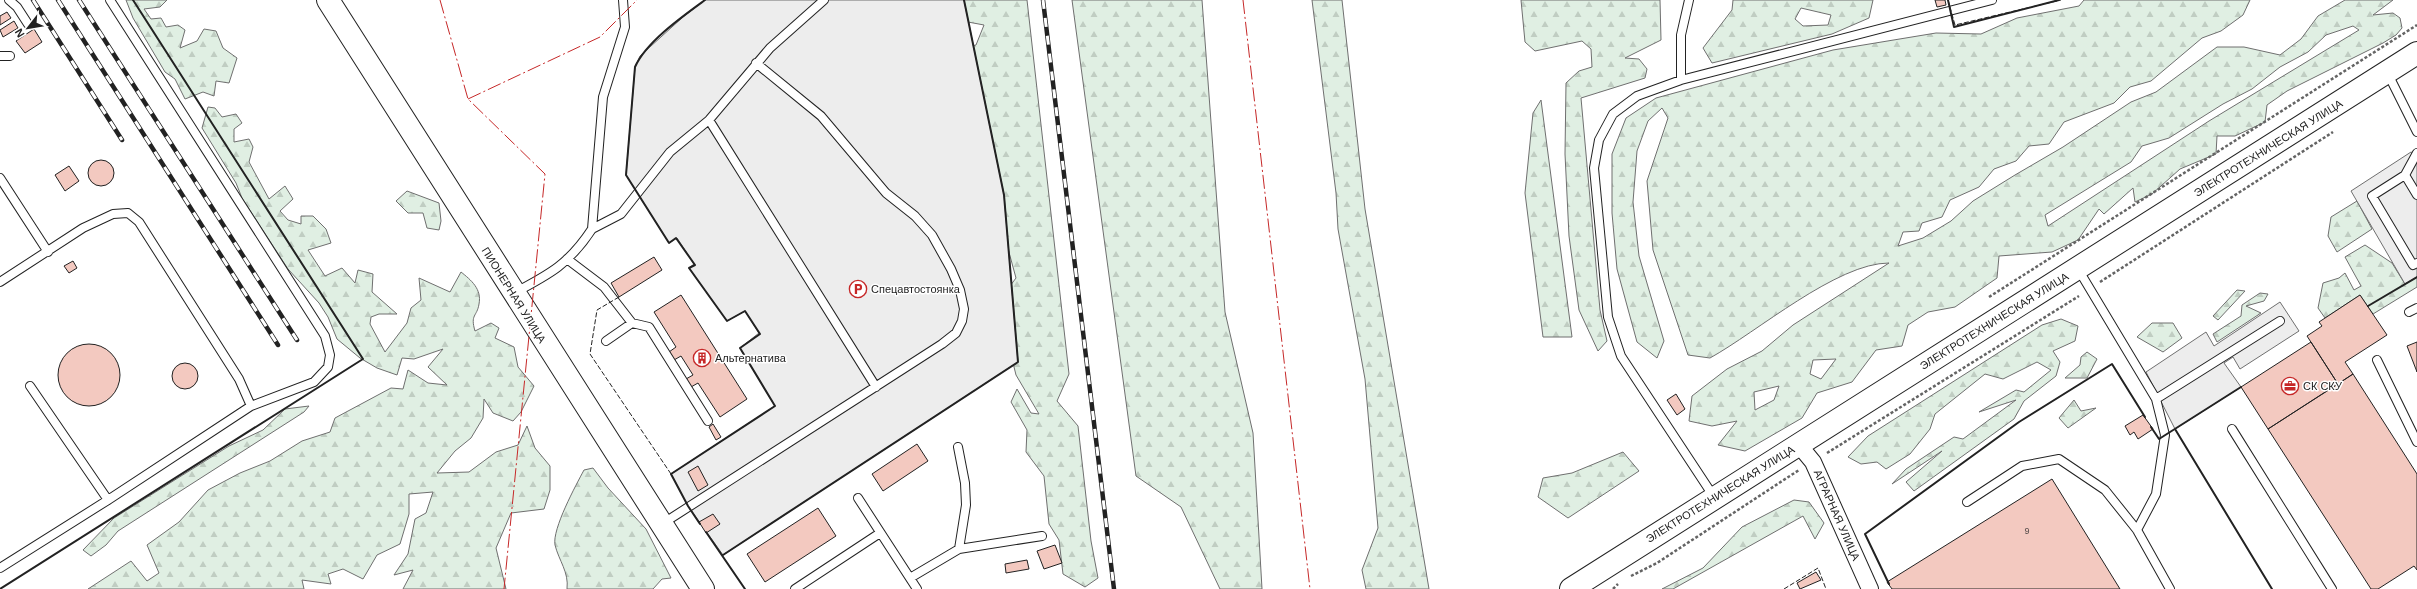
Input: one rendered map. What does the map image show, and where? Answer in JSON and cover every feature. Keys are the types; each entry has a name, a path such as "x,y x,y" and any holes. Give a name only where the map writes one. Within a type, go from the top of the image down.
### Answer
{"main road":[{"name":"ПИОНЕРНАЯ УЛИЦА","path":"328,0 513,294 703,589"},
{"name":"ЭЛЕКТРОТЕХНИЧЕСКАЯ УЛИЦА","path":"1571,589 2417,53"}],"street":[{"name":"АГРАРНАЯ УЛИЦА","path":"1799,445 1813,462 1870,589"}],"lane":[{"path":"9,0 18,7 28,24"},
{"path":"0,568 108,500 251,406 314,382 328,367 330,356 325,336 110,0"},
{"path":"513,294 556,270 582,244 592,229 604,97 625,27 623,0"},
{"path":"592,229 621,214 670,152 709,120 756,63 789,29 824,0"},
{"path":"1681,80 1681,35 1689,0"},
{"path":"1714,497 1621,356 1608,317 1594,168 1599,140 1613,114 1637,96 1681,80 1992,0"},
{"path":"0,56 10,56"},
{"path":"661,524 942,344 956,333 962,321 964,309 960,290 941,248 925,226 886,193 821,116 756,63"},
{"path":"2387,72 2417,132"},
{"path":"709,120 876,387"},
{"path":"2417,153 2405,175 2372,196 2413,265 2417,263"},
{"path":"2405,175 2417,195"},
{"path":"0,178 48,252"},
{"path":"0,282 83,228 113,214 128,212 139,222 235,373 251,406"},
{"path":"567,259 604,287 632,323 649,327 708,421"},
{"path":"2078,268 2156,399 2165,435 2156,494 2137,530"},
{"path":"2408,312 2417,308"},
{"path":"2156,399 2280,321"},
{"path":"606,341 632,323"},
{"path":"2377,360 2417,442"},
{"path":"30,386 108,500"},
{"path":"2232,430 2332,589"},
{"path":"958,447 965,483 966,505 959,549"},
{"path":"1967,502 2022,466 2059,458 2105,490 2137,530 2170,589"},
{"path":"858,498 917,589"},
{"path":"796,589 880,532"},
{"path":"910,578 959,549 1042,536"}],"path":[{"path":"1989,298 2417,25"},
{"path":"1630,577 1657,563 1813,462 2090,289 2336,130"},
{"path":"1613,589 1624,580"}],"green space":[{"path":"126,0 167,0 160,7 144,9 151,19 161,18 166,27 178,25 185,30 180,48 197,41 204,29 216,31 223,48 237,58 229,83 216,81 214,96 203,92 185,99 175,79 165,72 133,18"},
{"path":"905,0 1027,0 1069,374 1057,401 1078,426 1091,541 1098,578 1085,587 1063,574 1059,540 1049,524 1044,476 1026,452 1027,430 1011,402 1017,389 1031,413 1039,414 1016,375 998,302 1016,278 1007,245","holes":["968,22 984,25 976,45 967,47"]},
{"path":"1072,0 1202,0 1225,312 1253,433 1262,589 1220,589 1181,507 1136,476"},
{"path":"1312,0 1342,0 1365,209 1429,589 1366,589 1362,570 1378,528 1365,379 1338,229 1336,193"},
{"path":"1521,0 1660,0 1661,40 1625,58 1639,59 1647,69 1645,78 1581,98 1600,310 1607,341 1598,351 1579,310 1569,236 1565,154 1566,83 1579,71 1592,67 1591,49 1582,41 1535,51 1525,42"},
{"path":"1733,0 1873,0 1869,18 1832,34 1712,63 1703,48 1732,10","holes":["1801,8 1831,15 1828,25 1803,26 1795,19"]},
{"path":"2084,0 2250,0 2243,15 2221,31 2202,38 2151,81 2130,87 2114,103 2064,122 2049,144 2029,146 2016,161 1994,169 1979,187 1950,200 1942,217 1922,223 1919,231 1903,232 1898,246 1923,238 1951,221 1973,201 2063,147 2131,102 2156,92 2217,47 2244,47 2280,55 2301,39 2318,16 2345,0 2393,0 2373,15 2393,13 2400,18 2402,28 2396,35 2383,43 2287,91 2267,105 2265,122 2235,136 2217,136 2216,154 2180,169 2152,194 2135,202 2133,188 2104,214 2099,209 2078,240 2052,252 1999,256 1997,278 1955,307 1928,312 1908,325 1902,346 1876,350 1852,382 1817,393 1802,418 1745,451 1718,445 1737,421 1712,426 1689,421 1692,396 1727,369 1762,351 1793,325 1889,263 1868,266 1846,274 1822,286 1710,358 1688,355 1653,250 1647,181 1668,118 1662,108 1648,121 1637,151 1633,202 1639,256 1664,341 1657,358 1637,342 1617,269 1612,213 1612,154 1626,118 1656,98 1833,50 1936,33 1981,34 2017,18 2079,6","holes":["2353,26 2359,30 2209,121 2048,226 2045,215 2131,162 2142,146 2169,138 2223,104 2252,89 2280,67 2308,52 2326,35","1836,359 1821,379 1810,374 1813,360","1779,386 1774,400 1755,410 1754,392"]},
{"path":"1541,100 1572,337 1543,337 1525,193 1533,113"},
{"path":"208,107 215,108 222,117 236,114 242,123 234,129 234,142 249,139 253,147 249,162 269,199 285,186 293,199 280,211 288,220 301,224 301,216 313,216 326,229 331,243 308,250 325,276 342,268 355,283 358,270 373,274 372,292 397,314 379,314 371,317 370,324 385,352 407,323 411,308 421,300 419,278 450,292 461,272 475,285 479,294 479,304 473,321 475,331 491,323 499,328 495,338 514,347 518,367 534,386 521,412 513,421 493,413 484,399 483,418 471,438 455,451 437,473 469,472 496,452 518,445 527,426 535,448 550,466 550,490 544,509 511,513 496,548 506,589 403,589 413,570 394,575 408,554 415,519 426,513 433,492 409,494 409,514 400,544 377,555 363,579 343,569 328,574 331,584 302,580 304,589 88,589 131,561 147,581 159,573 147,545 179,522 208,490 240,473 270,461 302,441 330,432 335,418 391,388 403,389 408,370 428,383 447,385 428,367 443,349 414,359 402,358 397,375 377,368 360,358 337,339 328,317 319,303 288,269 242,198 236,183 202,128"},
{"path":"407,191 439,203 441,221 439,230 427,228 423,213 408,213 396,201"},
{"path":"2357,201 2372,229 2337,252 2328,236 2331,217"},
{"path":"2365,245 2392,263 2405,284 2417,277 2417,287 2373,314 2360,295 2325,318 2318,308 2323,283 2339,278 2345,273 2354,290 2361,286 2345,257"},
{"path":"2237,290 2245,291 2218,320 2213,316"},
{"path":"2260,293 2268,294 2264,301 2246,306 2261,313 2217,342 2213,334 2241,316 2242,305"},
{"path":"2061,319 2078,326 2075,341 2053,351 2060,362 2056,376 2024,401 2014,419 1914,491 1906,482 1942,451 1892,484 1906,469 1954,437 1963,439 2016,400 1979,412 2016,390 2024,392 2051,370 2037,362 2003,379 1985,374 1935,414 1930,429 1910,454 1886,469 1877,462 1861,464 1848,457 1868,436 2042,325"},
{"path":"2152,323 2173,323 2182,338 2163,352 2137,337"},
{"path":"2087,352 2097,359 2087,378 2065,378 2080,365 2081,357"},
{"path":"2074,400 2081,411 2096,408 2068,428 2059,418"},
{"path":"309,406 304,412 118,531 106,545 91,556 83,550 114,518 229,446 263,430 285,409"},
{"path":"1623,452 1639,471 1568,518 1538,497 1543,478 1572,473"},
{"path":"593,468 608,488 646,529 671,578 662,579 653,589 567,589 567,577 555,545 555,538 565,507 584,470"},
{"path":"1794,500 1809,502 1824,523 1815,539 1803,516 1673,589 1662,589 1703,568 1742,527"}],"shaded area":[{"name":"Спецавтостоянка","path":"705,0 964,0 1004,195 1018,362 723,555 688,506 671,474 775,406 740,348 759,333 745,311 727,321 689,268 694,264 677,238 669,243 626,175 635,67 640,56 683,17"},
{"path":"2411,152 2417,155 2417,277 2405,284 2351,191"},
{"path":"2280,302 2299,331 2240,369 2233,357 2224,363 2241,387 2175,429 2146,372 2206,332 2214,346"}],"building":[{"path":"1935,0 1945,0 1946,5 1937,7"},
{"path":"7,12 11,18 0,25 0,16"},
{"path":"14,21 18,28 3,37 0,30"},
{"path":"34,29 42,42 25,53 16,41"},
{"path":"101,160 110,164 114,173 110,182 101,186 92,182 88,173 92,164"},
{"path":"69,166 79,181 65,191 55,175"},
{"path":"654,257 662,270 619,297 611,283"},
{"path":"73,261 77,268 69,273 64,266"},
{"name":"Альтернатива","path":"681,295 747,399 720,417 698,383 691,387 686,379 693,375 681,356 674,360 669,352 676,347 654,312"},
{"path":"2360,295 2387,335 2345,362 2353,374 2338,384 2307,336 2322,326 2319,322"},
{"name":"СК СКУ","path":"2311,342 2338,384 2268,429 2241,387"},
{"path":"2417,342 2417,372 2407,346"},
{"path":"83,344 95,344 111,353 118,363 120,375 118,387 111,397 95,406 83,406 72,401 63,392 58,381 58,369 63,358 72,349"},
{"path":"185,363 194,367 198,376 194,385 185,389 176,385 172,376 176,367"},
{"path":"2353,374 2417,474 2417,570 2414,566 2378,589 2371,589 2268,429"},
{"path":"1676,394 1685,409 1677,415 1667,400"},
{"path":"2143,415 2153,429 2138,439 2134,432 2130,435 2125,426"},
{"path":"713,424 721,437 716,440 709,427"},
{"path":"917,444 928,461 883,491 872,474"},
{"path":"698,466 708,485 698,491 688,472"},
{"path":"2052,479 2120,589 1892,589 1887,582"},
{"path":"818,508 836,536 765,582 747,554"},
{"path":"713,514 720,524 706,533 699,522"},
{"path":"1055,545 1062,563 1044,569 1037,551"},
{"path":"1027,560 1029,569 1006,573 1005,564"},
{"path":"1816,572 1821,580 1800,589 1797,583"}],"railway":[{"path":"33,0 122,140"},
{"path":"58,0 278,345"},
{"path":"79,0 297,340"},
{"path":"1043,0 1114,589"}],"fence":[{"path":"1948,0 1955,25 2061,0"},
{"path":"619,297 597,310 590,354 671,474"},
{"path":"1784,589 1818,568 1826,589"}],"wall":[{"path":"0,589 363,359 133,0"},
{"path":"700,524 688,506 671,474 775,406 740,348 760,334 745,311 727,321 689,268 695,265 676,238 669,243 626,175 635,67 647,48 656,39 705,0"},
{"path":"723,555 1018,362 1004,195 964,0"},
{"path":"1948,0 1954,27 2059,0"},
{"path":"2368,306 2417,277"},
{"path":"1889,584 1865,534 2019,422 2112,364 2145,417"},
{"path":"2151,427 2159,439 2241,387"},
{"path":"2175,429 2272,589"},
{"path":"706,532 745,589"}],"power":[{"path":"440,0 468,99 545,174 504,589"},
{"path":"468,99 600,37 637,0"},
{"path":"1243,0 1310,589"}],"place":[{"name":"Спецавтостоянка","path":"858,289"},
{"name":"Альтернатива","path":"702,358"},
{"name":"СК СКУ","path":"2290,386"}]}
